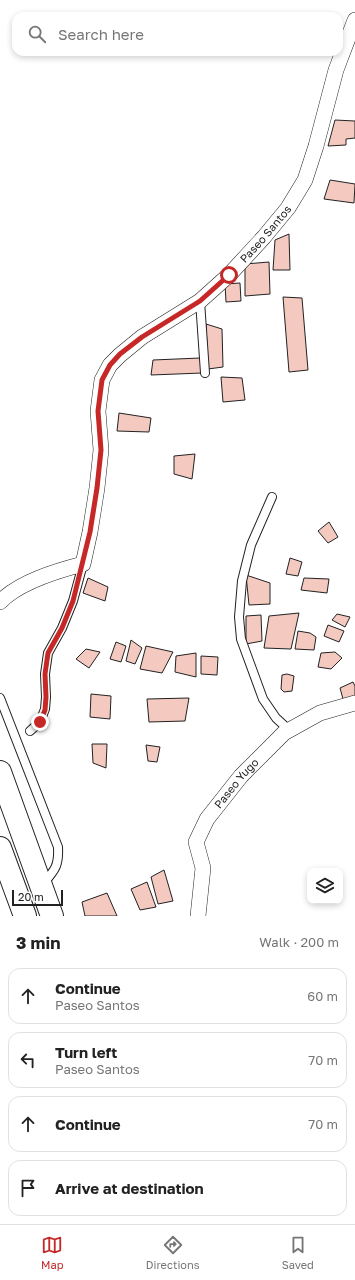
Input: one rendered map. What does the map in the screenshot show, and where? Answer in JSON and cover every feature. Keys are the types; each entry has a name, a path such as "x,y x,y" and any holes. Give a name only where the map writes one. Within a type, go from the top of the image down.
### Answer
{"highway":[{"path":"0,772 52,916"},
{"path":"0,848 25,916"}],"street":[{"name":"Paseo Santos","path":"343,52 355,20"},
{"name":"Paseo Santos","path":"83,564 97,488 101,450 98,411 102,380 110,365 120,354 137,341 200,301 229,275 264,238 288,208 305,180 341,56"},
{"path":"0,602 15,589 62,569 83,564"},
{"name":"Paseo Yugo","path":"198,916 203,868 196,842 207,819 241,776 284,733 320,713 355,703"}],"lane":[{"path":"200,301 205,373"},
{"path":"272,497 251,545 242,581 240,617 241,639 263,699 276,718 289,730"},
{"path":"30,732 40,722 45,710 45,674 48,653 62,628 73,601 83,564"},
{"path":"0,698 58,847 59,860 53,872 41,886"}],"building":[{"path":"335,120 355,121 355,138 346,139 346,145 328,146"},
{"path":"330,180 355,184 354,203 324,199"},
{"path":"289,234 290,270 273,270 275,240"},
{"path":"269,262 270,294 245,296 245,264"},
{"path":"240,283 241,301 226,302 225,284"},
{"path":"283,297 302,298 308,370 289,372"},
{"path":"206,324 222,329 223,367 208,369"},
{"path":"200,358 202,373 151,375 153,360"},
{"path":"221,377 242,378 245,400 223,402"},
{"path":"119,413 151,418 149,432 117,431"},
{"path":"195,454 192,479 174,474 174,456"},
{"path":"329,522 338,537 328,543 318,531"},
{"path":"290,558 302,562 298,576 286,574"},
{"path":"246,575 270,583 270,604 249,605"},
{"path":"88,578 108,587 105,601 83,593"},
{"path":"304,578 329,579 327,593 301,590"},
{"path":"299,613 291,649 264,648 269,616"},
{"path":"337,614 350,617 345,627 332,620"},
{"path":"261,615 262,641 246,644 246,616"},
{"path":"328,625 344,631 339,642 324,636"},
{"path":"298,631 310,633 316,637 314,650 295,649"},
{"path":"131,640 142,648 135,664 126,661"},
{"path":"116,642 126,646 121,662 110,659"},
{"path":"146,646 173,652 162,673 140,669"},
{"path":"86,649 100,652 89,668 76,659"},
{"path":"335,652 342,658 331,669 318,667 321,653"},
{"path":"196,653 196,677 175,672 176,656"},
{"path":"201,656 218,657 217,675 201,674"},
{"path":"287,674 294,676 292,691 284,692 281,689 282,675"},
{"path":"353,682 355,686 355,696 343,699 340,688"},
{"path":"91,694 111,696 110,719 90,717"},
{"path":"189,698 185,721 149,722 147,699"},
{"path":"92,744 107,744 106,768 93,763"},
{"path":"146,745 160,747 157,762 148,761"},
{"path":"164,870 173,901 158,904 151,877"},
{"path":"147,882 156,907 140,910 131,889"},
{"path":"107,893 117,916 85,916 82,902"}],"route":[{"path":"40,722 45,710 45,674 48,653 62,628 73,601 90,532 101,450 98,411 102,380 110,365 120,354 142,337 200,301 229,275"}]}
